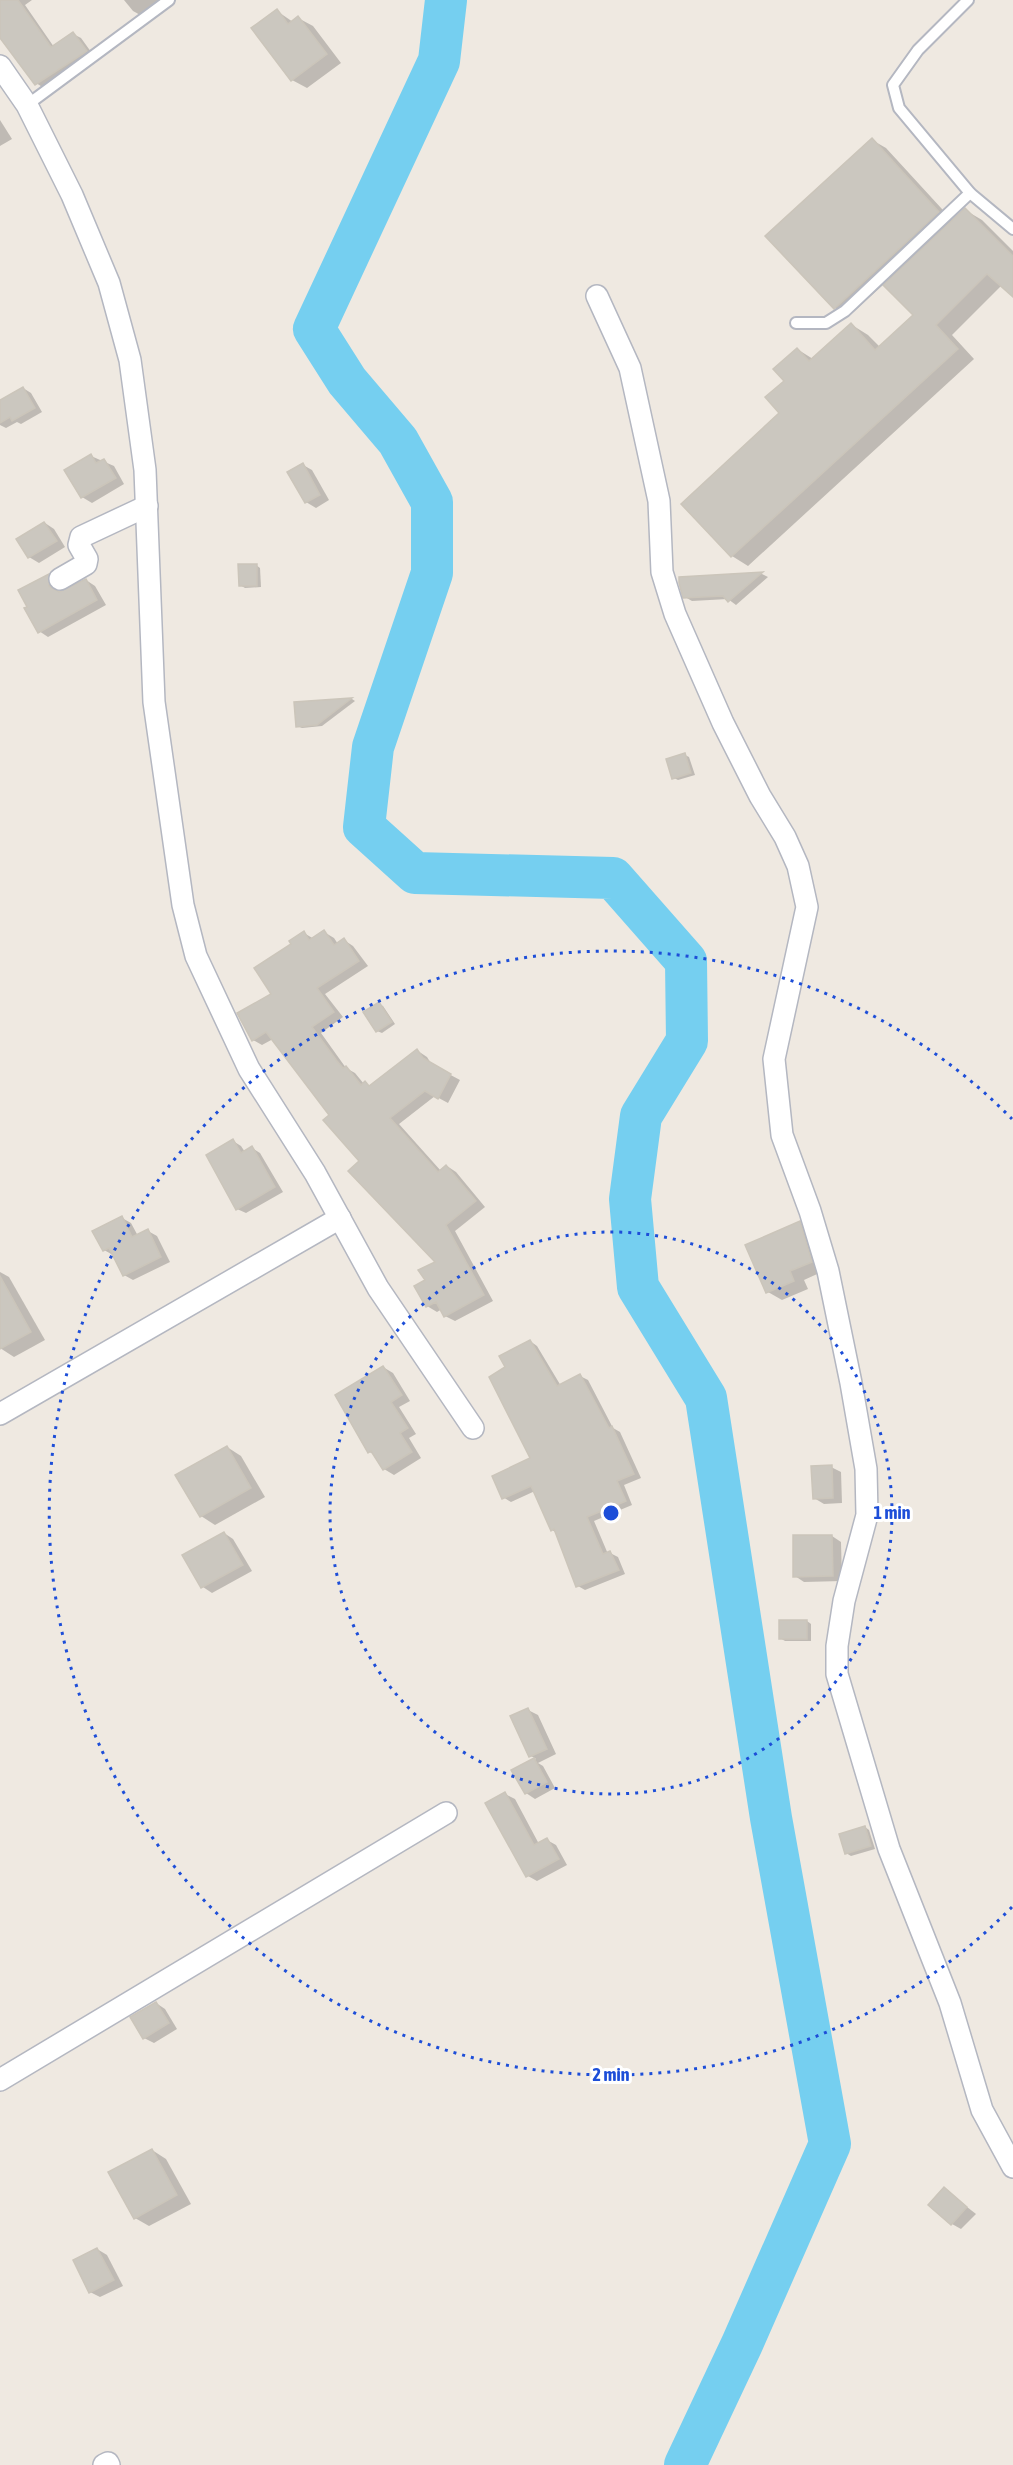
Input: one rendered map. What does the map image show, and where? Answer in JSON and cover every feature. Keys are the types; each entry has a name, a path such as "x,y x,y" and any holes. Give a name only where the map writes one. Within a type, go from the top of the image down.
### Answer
{"street":[{"path":"0,66 27,105 72,195 109,284 135,385 145,470 154,702 183,905 196,956 249,1069 315,1173 378,1288 473,1428"},
{"path":"597,296 630,368 659,501 662,572 675,614 723,723 760,796 785,837 798,866 807,908 774,1059 777,1092 782,1136 810,1211 828,1271 866,1469 867,1515 844,1601 837,1646 837,1674 889,1849 950,2003 982,2110 1013,2167"},
{"path":"60,579 86,564 87,559 79,545 81,537 147,506"},
{"path":"0,1414 340,1218"},
{"path":"0,2080 446,1813"},
{"path":"104,2465 108,2463 109,2465"}],"lane":[{"path":"27,105 169,0"},
{"path":"968,0 918,50 893,85 898,108 969,193 1013,229"},
{"path":"796,323 826,323 845,311 969,193"}],"building":[{"path":"0,0 18,0 51,47 73,32 87,51 35,85 0,38"},
{"path":"277,9 288,24 298,16 327,54 291,81 251,28"},
{"path":"872,138 939,212 834,309 765,236"},
{"path":"965,208 1013,256 1013,297 987,274 936,325 958,349 731,557 681,504 779,413 765,397 784,381 773,369 797,348 809,361 851,323 875,350 913,315 883,285"},
{"path":"23,387 35,408 12,421 10,417 0,423 0,400"},
{"path":"91,454 96,463 104,459 116,478 81,498 64,470"},
{"path":"303,463 320,495 305,503 287,472"},
{"path":"44,522 57,541 28,558 16,539"},
{"path":"238,564 257,564 257,586 239,586"},
{"path":"763,572 728,602 723,596 683,598 679,583 679,577"},
{"path":"49,574 49,586 59,592 86,579 97,600 38,633 24,608 27,607 18,590"},
{"path":"352,698 317,725 296,727 294,702"},
{"path":"685,753 691,773 672,779 666,759"},
{"path":"324,930 334,945 344,938 359,961 317,988 334,1012 312,1027 343,1068 346,1066 361,1085 365,1081 369,1086 417,1049 423,1058 451,1074 438,1099 425,1091 390,1118 438,1172 446,1165 476,1201 446,1225 484,1295 444,1317 436,1302 426,1307 414,1286 425,1280 418,1270 435,1262 348,1171 359,1161 323,1120 329,1115 266,1032 252,1041 237,1013 271,994 254,968 291,944 289,941 304,931 309,940"},
{"path":"379,1002 392,1022 376,1032 363,1012"},
{"path":"233,1139 241,1153 252,1146 275,1187 236,1210 206,1155"},
{"path":"122,1216 132,1237 148,1229 161,1257 123,1276 109,1248 103,1251 92,1231"},
{"path":"800,1221 812,1262 790,1271 794,1281 766,1293 745,1245"},
{"path":"0,1276 31,1332 0,1349"},
{"path":"530,1340 557,1386 580,1374 609,1428 612,1426 634,1474 617,1481 626,1501 587,1517 603,1554 610,1551 619,1570 576,1587 554,1529 551,1531 531,1486 502,1499 492,1476 530,1458 489,1377 505,1367 499,1356"},
{"path":"383,1366 402,1395 391,1402 408,1428 400,1433 412,1452 383,1470 371,1451 368,1453 335,1395"},
{"path":"227,1446 251,1488 200,1517 175,1475"},
{"path":"832,1465 833,1498 813,1499 811,1466"},
{"path":"224,1532 243,1565 201,1588 182,1555"},
{"path":"793,1535 832,1535 833,1576 793,1577"},
{"path":"779,1620 807,1620 807,1639 779,1639"},
{"path":"528,1708 547,1749 529,1757 510,1716"},
{"path":"534,1758 547,1782 525,1794 511,1770"},
{"path":"505,1792 534,1845 547,1838 559,1859 526,1877 485,1803"},
{"path":"865,1826 871,1846 845,1854 839,1834"},
{"path":"156,2002 169,2023 143,2039 130,2017"},
{"path":"152,2149 177,2195 134,2219 108,2172"},
{"path":"944,2187 967,2207 951,2225 928,2205"},
{"path":"97,2248 114,2280 89,2293 73,2260"}],"waterway":[{"path":"446,0 439,61 314,329 347,381 398,441 432,502 432,573 373,747 364,827 415,873 613,878 686,961 687,1041 641,1116 630,1199 638,1287 706,1398 771,1818 830,2144 742,2344 685,2465"}]}
